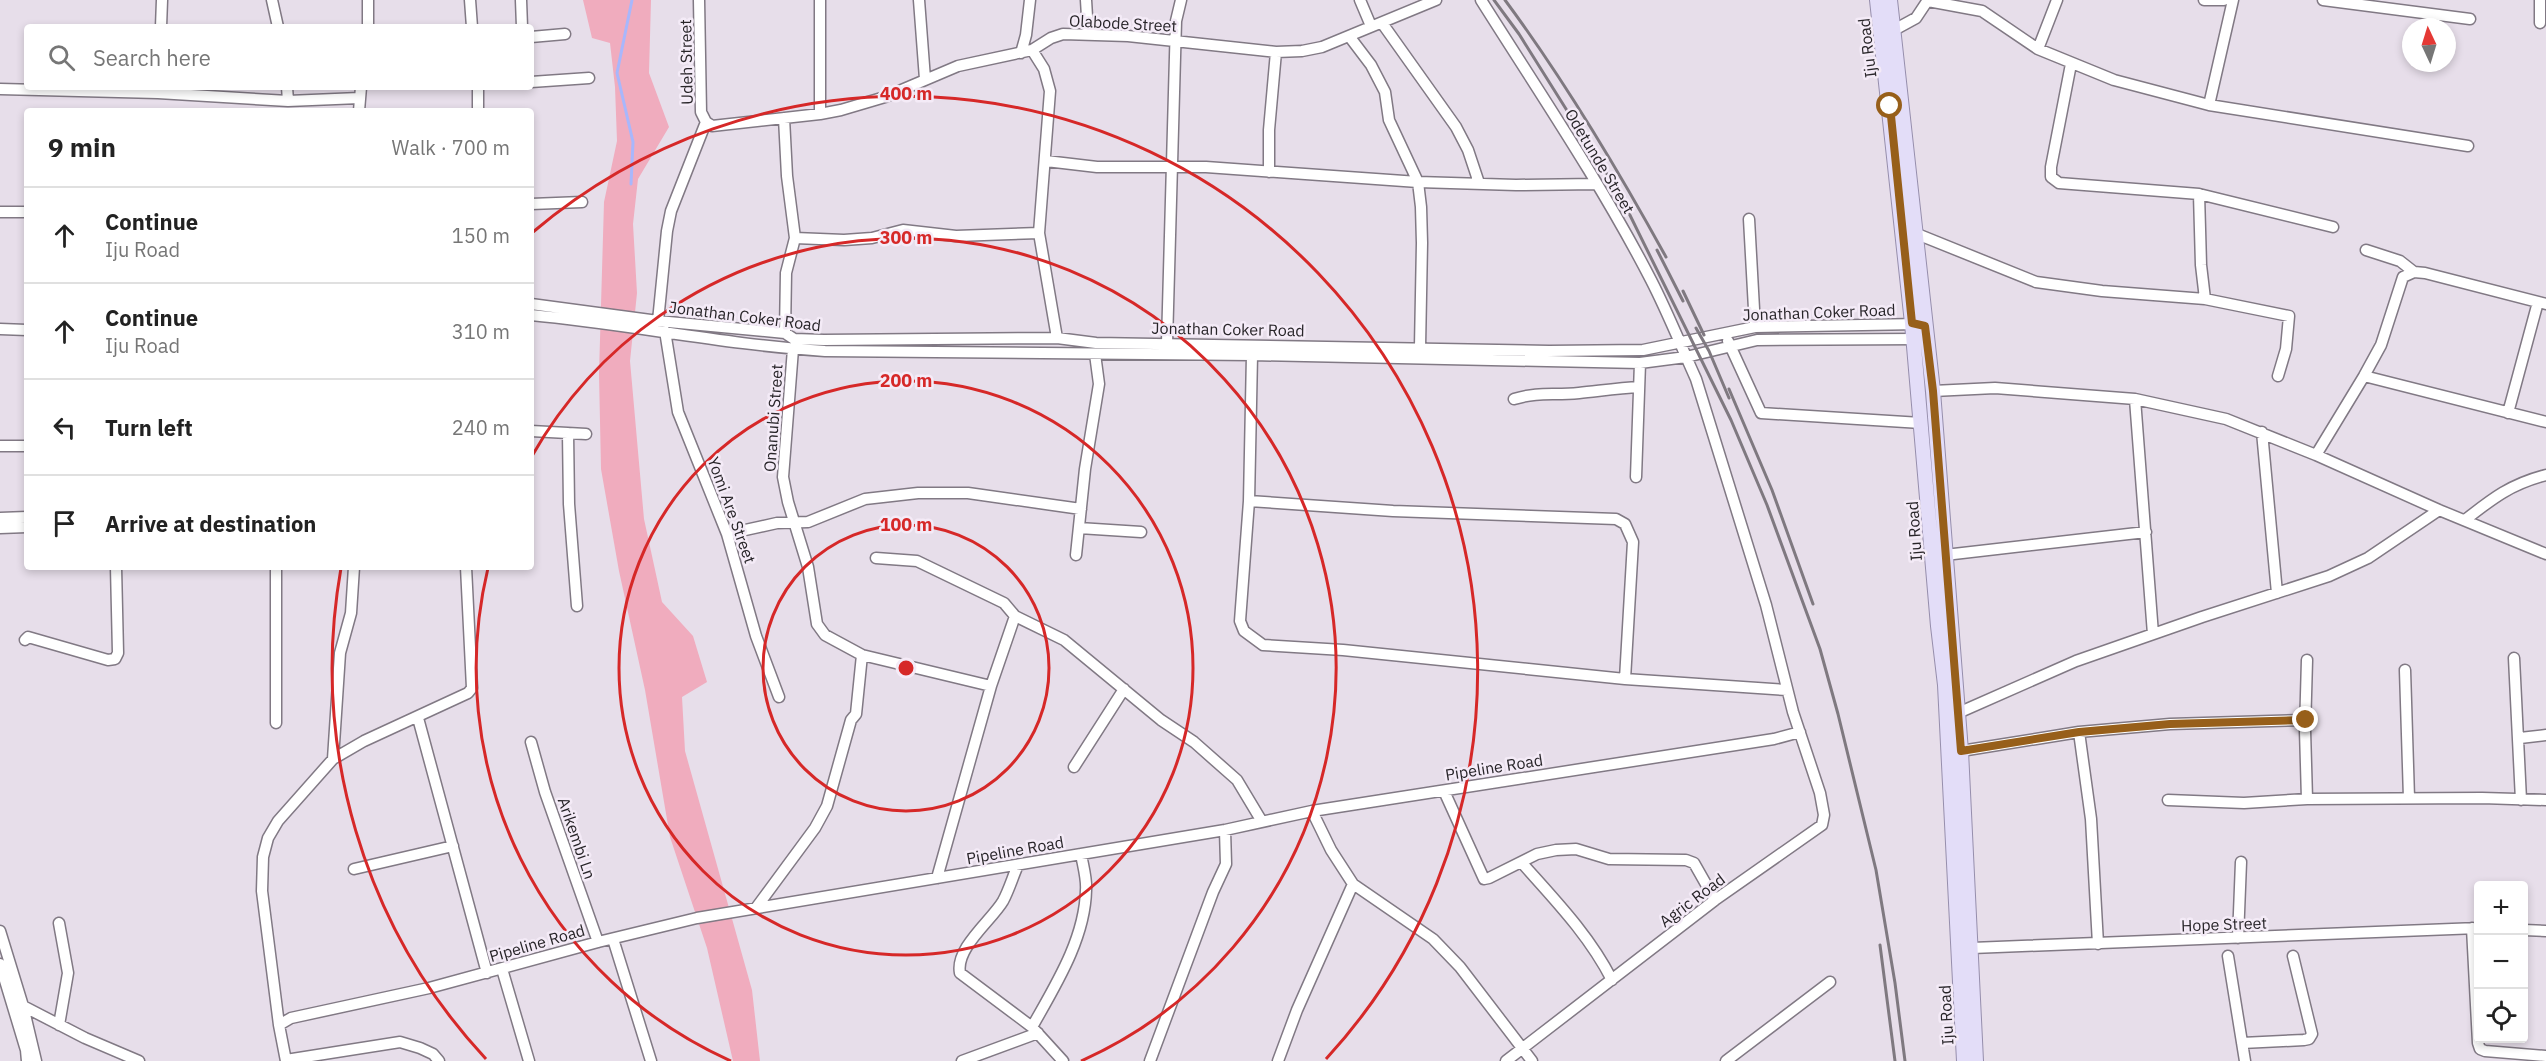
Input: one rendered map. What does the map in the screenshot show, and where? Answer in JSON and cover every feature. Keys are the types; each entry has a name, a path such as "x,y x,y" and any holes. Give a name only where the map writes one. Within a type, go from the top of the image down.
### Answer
{"main road":[{"name":"Iju Road","path":"1877,0 1919,332 1933,391 1961,751 1976,1061"},
{"name":"Iju Road","path":"1890,0 1917,234 1921,423 1938,626 1946,685 1964,1061"}],"street":[{"path":"161,24 162,0"},
{"path":"272,0 277,24"},
{"path":"368,0 368,24"},
{"path":"470,0 472,24"},
{"path":"521,0 522,24"},
{"name":"Udeh Street","path":"699,0 702,112 706,122"},
{"path":"820,0 820,114"},
{"path":"920,0 925,79"},
{"path":"1021,53 1026,35 1030,0"},
{"path":"1086,0 1088,33"},
{"path":"1167,343 1170,167 1176,21 1180,0"},
{"path":"1360,0 1371,26"},
{"name":"Olabode Street","path":"706,122 712,126 820,114 885,97 958,66 1032,50 1051,38 1063,34 1088,33 1176,40 1276,52 1302,51 1322,47 1436,0"},
{"name":"Odetunde Street","path":"1481,0 1563,126 1646,271 1682,344 1696,379 1766,605 1800,732"},
{"path":"1894,30 1916,18 1928,0 1982,11 2038,49 2114,80 2209,105 2468,146"},
{"path":"2038,49 2057,0"},
{"path":"2204,0 2224,0"},
{"path":"2209,105 2233,0"},
{"path":"2323,0 2470,19"},
{"path":"2540,0 2540,23"},
{"path":"1382,23 1456,128 1468,150 1479,183"},
{"path":"534,37 565,34"},
{"path":"1349,36 1371,65 1385,92 1389,120 1418,182 1422,243 1419,347"},
{"path":"1032,50 1044,69 1050,91 1039,233 1057,338"},
{"path":"1269,172 1269,130 1276,52"},
{"path":"2071,64 2050,167 2051,177 2059,183 2199,194 2333,227"},
{"path":"534,82 589,78"},
{"path":"0,89 24,89"},
{"path":"159,90 288,101 360,93 359,108"},
{"path":"287,90 288,101"},
{"path":"478,90 478,108"},
{"path":"784,118 787,176 795,238 786,273 785,333"},
{"path":"658,321 671,211 706,122"},
{"path":"1046,161 1096,167 1170,167 1418,182 1596,184"},
{"path":"2199,194 2201,265 2205,299"},
{"path":"534,204 582,202"},
{"path":"0,212 24,212"},
{"path":"1749,219 1755,327"},
{"path":"795,238 844,240 872,238 903,230 956,236 1039,233"},
{"path":"1917,234 2036,282 2102,291 2205,299 2289,316 2286,348 2278,376"},
{"path":"2367,250 2400,261 2414,272 2542,303 2508,413"},
{"path":"2316,455 2381,345 2403,277 2414,272"},
{"name":"Jonathan Coker Road","path":"534,304 658,321 785,333 794,339 824,340 1057,338 1096,343 1643,350 1682,344 1723,332 1755,327 1919,332"},
{"name":"Jonathan Coker Road","path":"534,315 665,330 793,349 1640,363 1686,357 1757,340 1919,332"},
{"path":"0,329 24,330"},
{"name":"Yomi Are Street","path":"665,330 678,411 727,534 756,636 778,697"},
{"path":"1723,332 1761,413 1921,423"},
{"name":"Onanubi Street","path":"793,349 783,477 808,567 817,624 825,634 862,655 991,686"},
{"path":"1076,555 1085,469 1099,384 1095,354"},
{"path":"1252,355 1249,501 1240,621 1244,632 1263,645 1343,650 1625,679 1787,690"},
{"path":"1636,477 1640,363"},
{"path":"2364,376 2546,422"},
{"path":"1514,399 1539,393 1579,393 1609,388 1640,387"},
{"path":"1933,391 1995,388 2135,399 2226,419 2262,432 2439,510 2546,554"},
{"path":"2135,399 2153,634"},
{"path":"534,431 586,434"},
{"path":"2262,432 2277,593"},
{"path":"568,433 568,487 577,606"},
{"path":"0,446 24,446"},
{"path":"2465,520 2491,500 2522,481 2546,475"},
{"path":"727,534 777,523 808,522 865,499 918,493 968,493 1081,509"},
{"path":"1249,501 1393,511 1616,519 1625,524 1633,542 1625,679"},
{"path":"1958,713 2076,661 2329,576 2368,558 2439,510"},
{"path":"0,518 24,517"},
{"path":"0,528 24,527"},
{"path":"1079,528 1141,532"},
{"path":"1945,555 2146,532"},
{"path":"876,558 917,561 1004,603 1015,616 1064,640 1161,720 1194,742 1237,780 1262,820"},
{"path":"25,640 28,637 108,660 115,659 118,653 116,570"},
{"path":"276,570 276,723"},
{"path":"333,759 339,663 351,613 354,570"},
{"path":"439,1061 433,1054 400,1042 286,1061 279,1025 262,891 263,856 268,838 278,821 333,759 364,741 468,693 472,688 466,570"},
{"path":"937,878 991,686 1015,616"},
{"path":"756,908 815,828 827,806 851,720 856,714 862,655"},
{"path":"2514,658 2520,738 2521,800"},
{"path":"2307,660 2307,799"},
{"path":"2405,670 2409,798"},
{"path":"1074,767 1124,689"},
{"path":"418,718 487,973"},
{"path":"1961,751 2079,732 2170,724 2306,720"},
{"name":"Pipeline Road","path":"279,1025 291,1018 418,991 598,942 697,918 1225,830 1262,820 1312,811 1800,732"},
{"name":"Agric Road","path":"1506,1061 1715,900 1822,825 1824,815 1820,792 1800,732"},
{"path":"2079,732 2091,819 2098,944"},
{"path":"2520,738 2546,735"},
{"name":"Arikembi Ln","path":"531,742 545,792 598,942"},
{"path":"1444,790 1484,879 1537,855 1556,850 1576,849 1609,859 1686,860 1699,868 1715,900"},
{"path":"2168,800 2244,803 2307,799 2546,800"},
{"path":"1312,811 1331,850 1353,884 1432,939 1460,967 1532,1061"},
{"path":"1150,1061 1213,892 1226,864 1225,830"},
{"path":"354,869 453,846"},
{"path":"962,1061 1035,1030 1084,919 1087,888 1081,854"},
{"path":"2238,938 2241,862"},
{"path":"1522,863 1577,924 1602,960 1612,980"},
{"path":"1018,865 994,915 978,929 958,965 960,973 1035,1030 1063,1061"},
{"path":"1278,1061 1297,1010 1353,884"},
{"path":"59,1025 68,973 60,923"},
{"name":"Hope Street","path":"1972,948 2474,928"},
{"path":"2528,930 2546,931"},
{"path":"0,931 23,1005 36,1061"},
{"path":"2475,935 2480,1049 2543,1058"},
{"path":"613,939 651,1061"},
{"path":"2228,956 2245,1061"},
{"path":"2242,1043 2304,1040 2309,1039 2312,1034 2293,956"},
{"path":"0,964 5,993 27,1061"},
{"path":"502,969 529,1061"},
{"path":"1726,1061 1830,982"},
{"path":"23,1005 59,1025 139,1061"}],"shaded area":[{"path":"583,0 651,0 649,73 669,127 638,179 633,224 637,293 630,361 644,519 662,602 693,636 707,682 682,697 685,751 752,990 760,1061 733,1061 707,948 670,837 645,690 619,571 601,469 599,374 604,202 617,141 615,87 610,43 592,38"}],"waterway":[{"path":"631,184 633,142 617,73 632,0"}],"railway":[{"path":"1494,0 1519,34 1620,195 1731,420 1767,505 1820,649 1838,714 1876,870 1895,983 1905,1061"},
{"path":"1505,0 1549,62 1590,126 1666,257"},
{"path":"1657,250 1683,301"},
{"path":"1683,291 1704,335"},
{"path":"1696,328 1709,351 1729,398"},
{"path":"1729,389 1772,490 1813,604"},
{"path":"1880,945 1895,1061"}],"route":[{"path":"1890,106 1912,323 1925,326 1933,391 1961,751 2079,732 2170,724 2306,720"}]}
